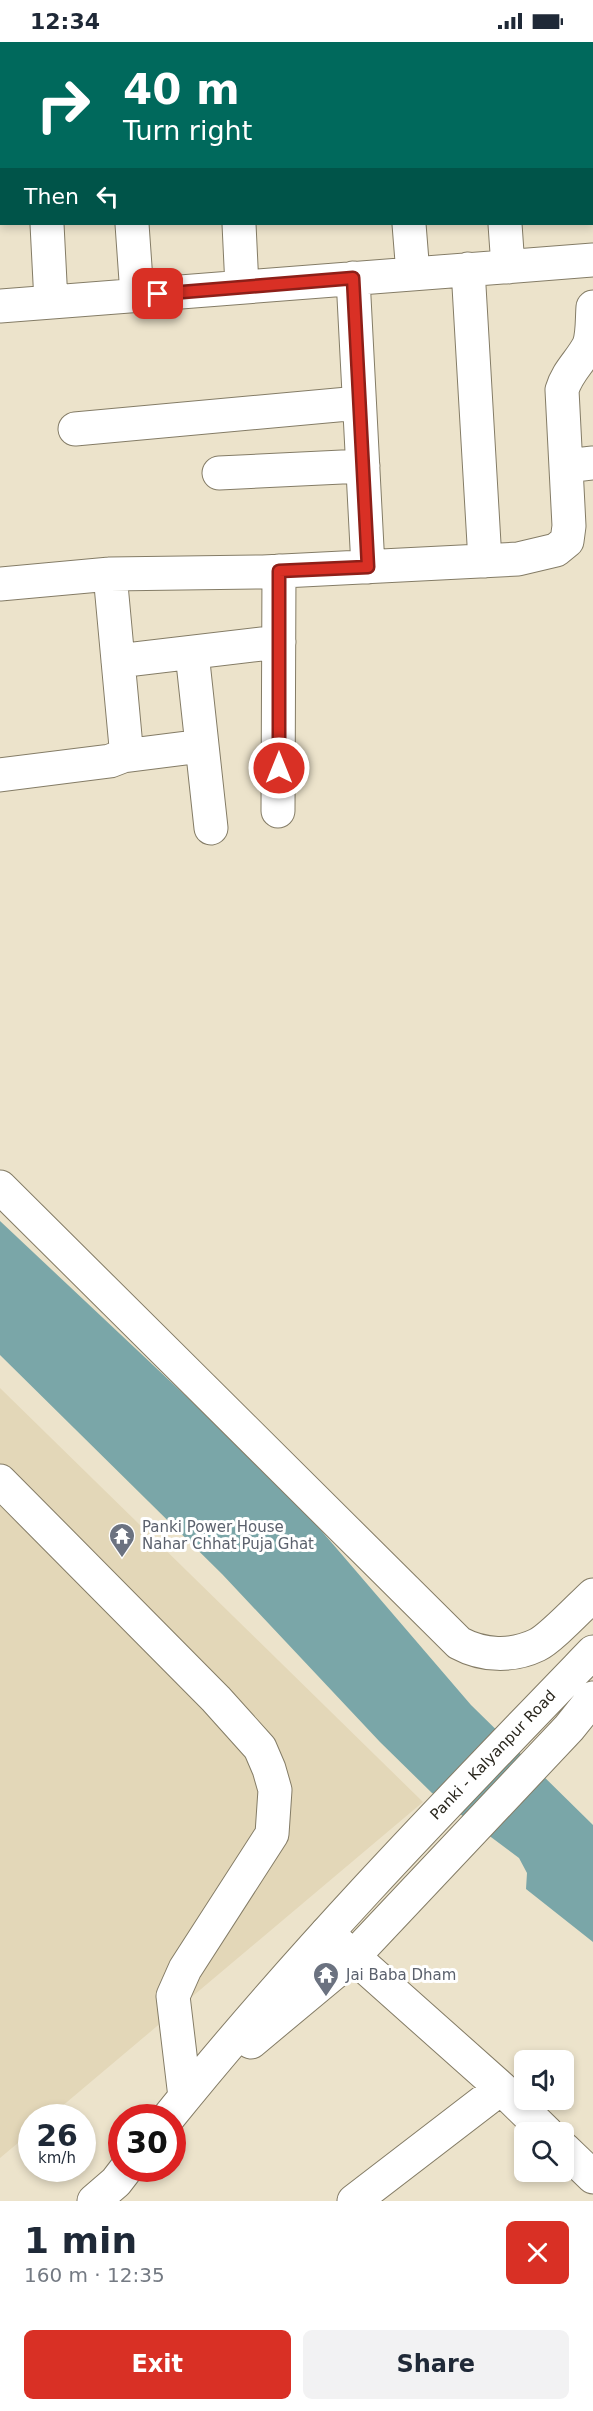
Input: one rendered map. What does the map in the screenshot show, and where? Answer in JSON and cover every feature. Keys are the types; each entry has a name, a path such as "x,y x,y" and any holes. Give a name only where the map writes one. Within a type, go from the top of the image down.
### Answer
{"street":[{"path":"47,225 51,302"},
{"path":"132,225 137,295"},
{"path":"239,225 242,287"},
{"path":"409,225 413,274"},
{"path":"505,225 508,267"},
{"path":"0,306 593,260"},
{"path":"468,269 485,561"},
{"path":"353,278 368,567"},
{"path":"0,584 110,574 279,571 485,561 538,556 556,550 567,541 580,464 562,390 566,378 589,345 592,334 593,307"},
{"path":"75,429 360,403"},
{"path":"219,473 363,466"},
{"path":"278,811 279,571"},
{"path":"110,574 126,747 123,756"},
{"path":"118,661 279,642"},
{"path":"192,652 211,828"},
{"path":"0,775 202,746"},
{"path":"0,1187 459,1643 494,1655 538,1645 593,1595"},
{"path":"0,1481 216,1699 260,1749 275,1790 272,1834 185,1969 173,1996 176,2104"},
{"name":"Panki - Kalyanpur Road","path":"178,2104 212,2062 394,1858 593,1652"},
{"path":"212,2062 254,2040 353,1957 569,1728 593,1698"},
{"path":"327,1933 537,2122"},
{"path":"354,2201 501,2088"},
{"path":"574,2159 593,2177"},
{"path":"94,2201 116,2182"}],"shaded area":[{"path":"0,1388 423,1802 65,2104 18,2104 18,2143 0,2158"}],"water":[{"path":"0,1221 289,1493 471,1705 593,1825 593,1942 526,1889 527,1873 519,1858 432,1793 380,1742 222,1574 0,1355"}],"place":[{"name":"Panki Power House Nahar Chhat Puja Ghat","path":"122,1559"},
{"name":"Jai Baba Dham","path":"326,1998"}],"route":[{"path":"158,294 353,278 368,567 279,571 279,768"}]}
